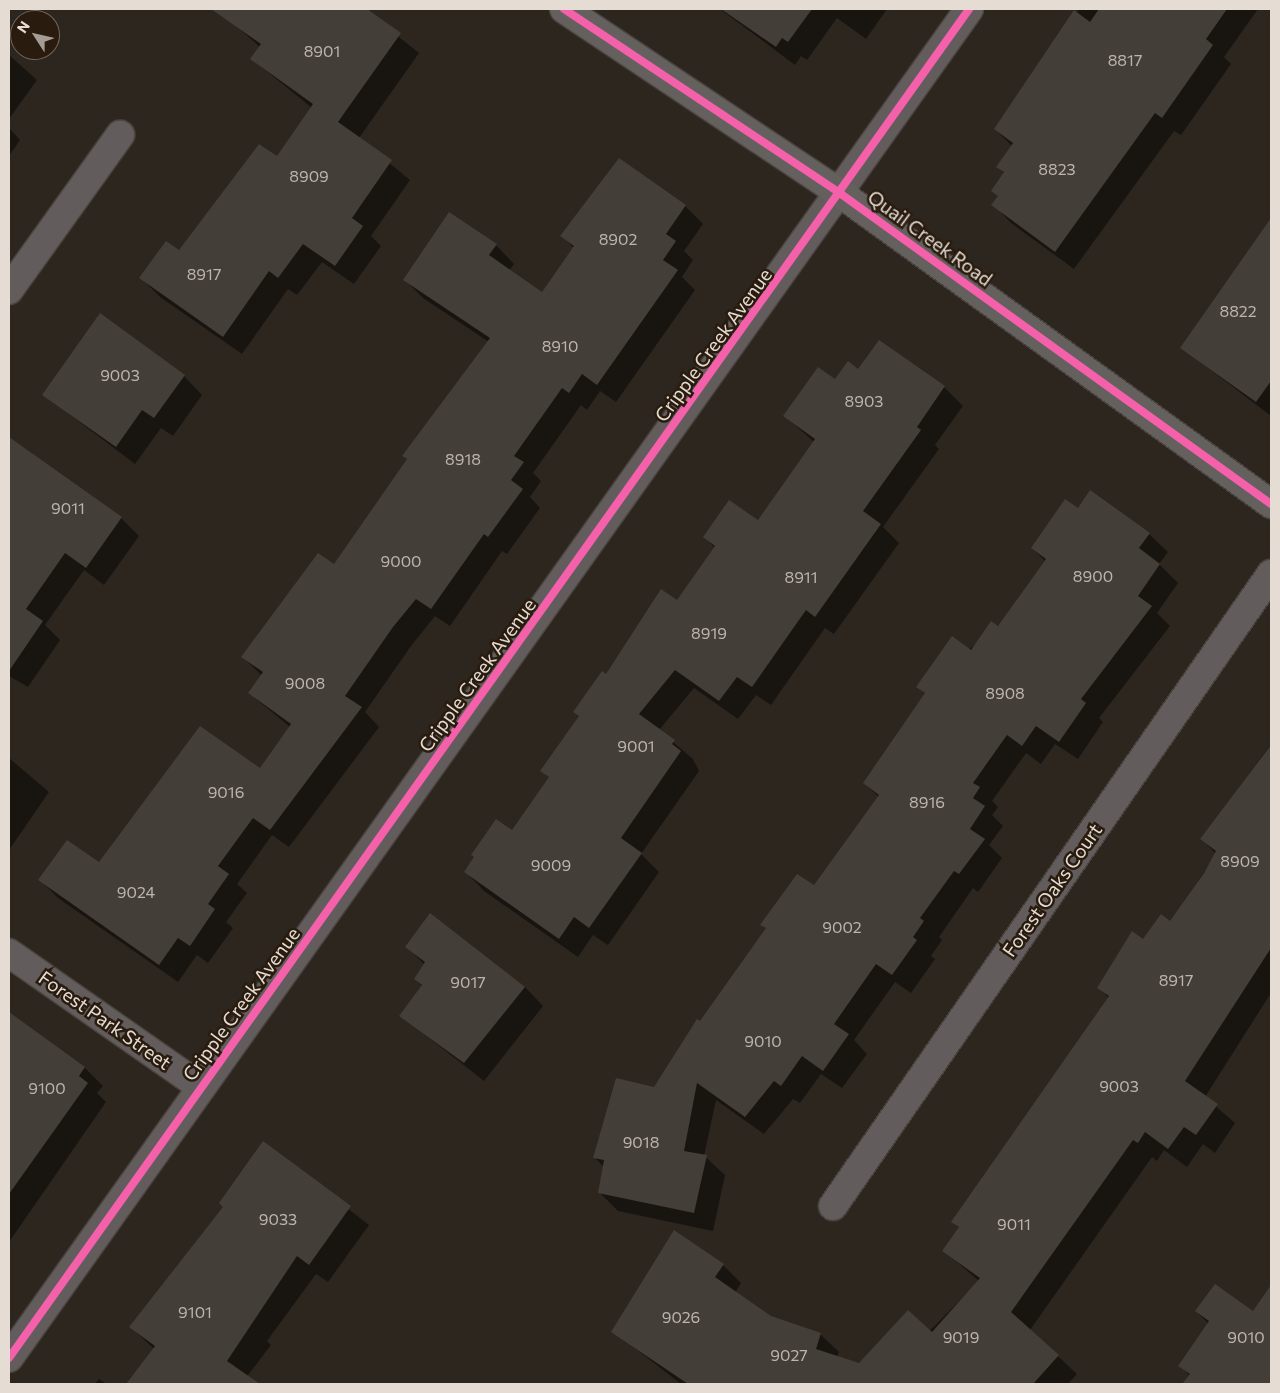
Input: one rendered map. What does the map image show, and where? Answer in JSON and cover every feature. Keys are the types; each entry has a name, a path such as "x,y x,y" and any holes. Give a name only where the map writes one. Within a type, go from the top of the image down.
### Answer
{"street":[{"name":"Quail Creek Road","path":"564,9 841,194 1271,504"},
{"name":"Cripple Creek Avenue","path":"9,1358 841,194 969,9"},
{"path":"9,290 120,134"},
{"name":"Forest Oaks Court","path":"833,1206 1271,574"},
{"name":"Forest Park Street","path":"9,953 201,1088"}],"building":[{"path":"211,9 367,9 401,33 338,122 392,160 352,218 363,226 335,266 303,244 278,278 269,271 223,337 139,278 166,241 179,250 259,144 277,156 313,104 250,59 261,44"},
{"path":"721,9 812,9 788,42 782,38 776,47"},
{"path":"1099,9 1227,9 1206,39 1213,45 1162,118 1155,113 1055,252 991,205 998,196 991,191 1004,172 996,167 1013,143 994,129 1074,10 1090,22"},
{"path":"619,158 686,205 666,234 676,241 663,260 678,270 597,385 582,374 569,393 562,388 514,456 524,462 511,480 523,489 488,537 484,534 431,609 416,599 393,627 345,696 362,707 270,830 253,818 218,866 229,874 208,904 215,909 190,946 178,938 159,965 38,880 67,840 99,862 200,726 260,768 291,724 248,693 263,672 241,657 318,553 334,564 407,459 402,456 490,338 403,280 449,212 497,244 489,255 542,292 574,246 560,236"},
{"path":"1271,218 1271,381 1256,402 1180,348"},
{"path":"100,313 185,375 154,418 142,410 116,447 42,395"},
{"path":"879,340 945,386 917,427 921,430 863,511 881,524 815,617 806,610 752,687 737,677 719,701 675,670 639,714 675,740 672,744 681,751 621,838 642,853 589,928 574,917 559,939 464,872 474,857 471,855 496,819 512,830 549,777 540,771 579,716 573,712 602,671 606,674 661,589 677,600 715,546 703,537 729,500 758,520 815,439 783,416 818,367 835,379 848,361 858,369"},
{"path":"9,437 122,517 86,568 65,553 26,609 43,621 9,671"},
{"path":"1090,490 1150,533 1139,548 1160,564 1138,596 1152,606 1081,699 1086,703 1059,742 1036,726 1022,746 1007,735 973,783 980,787 973,798 985,806 970,829 985,839 959,874 954,871 920,918 924,921 913,937 917,940 892,975 876,964 834,1024 849,1034 823,1071 802,1056 781,1086 774,1081 745,1117 697,1083 684,1151 707,1155 694,1213 598,1193 604,1160 593,1158 616,1078 654,1087 697,1019 700,1021 766,928 760,925 797,874 814,885 879,795 863,783 925,693 916,687 952,636 971,650 991,621 998,626 1046,559 1031,548 1065,499 1078,508"},
{"path":"1271,745 1271,948 1185,1081 1218,1104 1196,1135 1184,1127 1168,1149 1145,1132 1138,1143 1133,1140 1011,1312 1059,1355 1033,1384 688,1384 611,1332 674,1230 724,1264 715,1277 771,1316 821,1333 816,1349 859,1363 908,1310 932,1332 980,1278 942,1251 959,1227 951,1222 1109,996 1097,988 1132,931 1143,939 1161,914 1170,921 1204,873 1216,851 1200,839"},
{"path":"430,913 525,987 464,1063 399,1016 422,985 414,979 425,962 405,947"},
{"path":"9,1012 85,1067 79,1076 88,1083 9,1194"},
{"path":"263,1141 351,1206 309,1265 297,1256 227,1361 260,1384 126,1384 155,1346 129,1327 223,1207 219,1203"},
{"path":"1215,1284 1253,1311 1271,1285 1271,1384 1182,1384 1190,1374 1178,1366 1209,1321 1195,1311"}],"cycle path":[{"path":"564,9 841,194 1271,504"},
{"path":"9,1358 969,9"}]}
